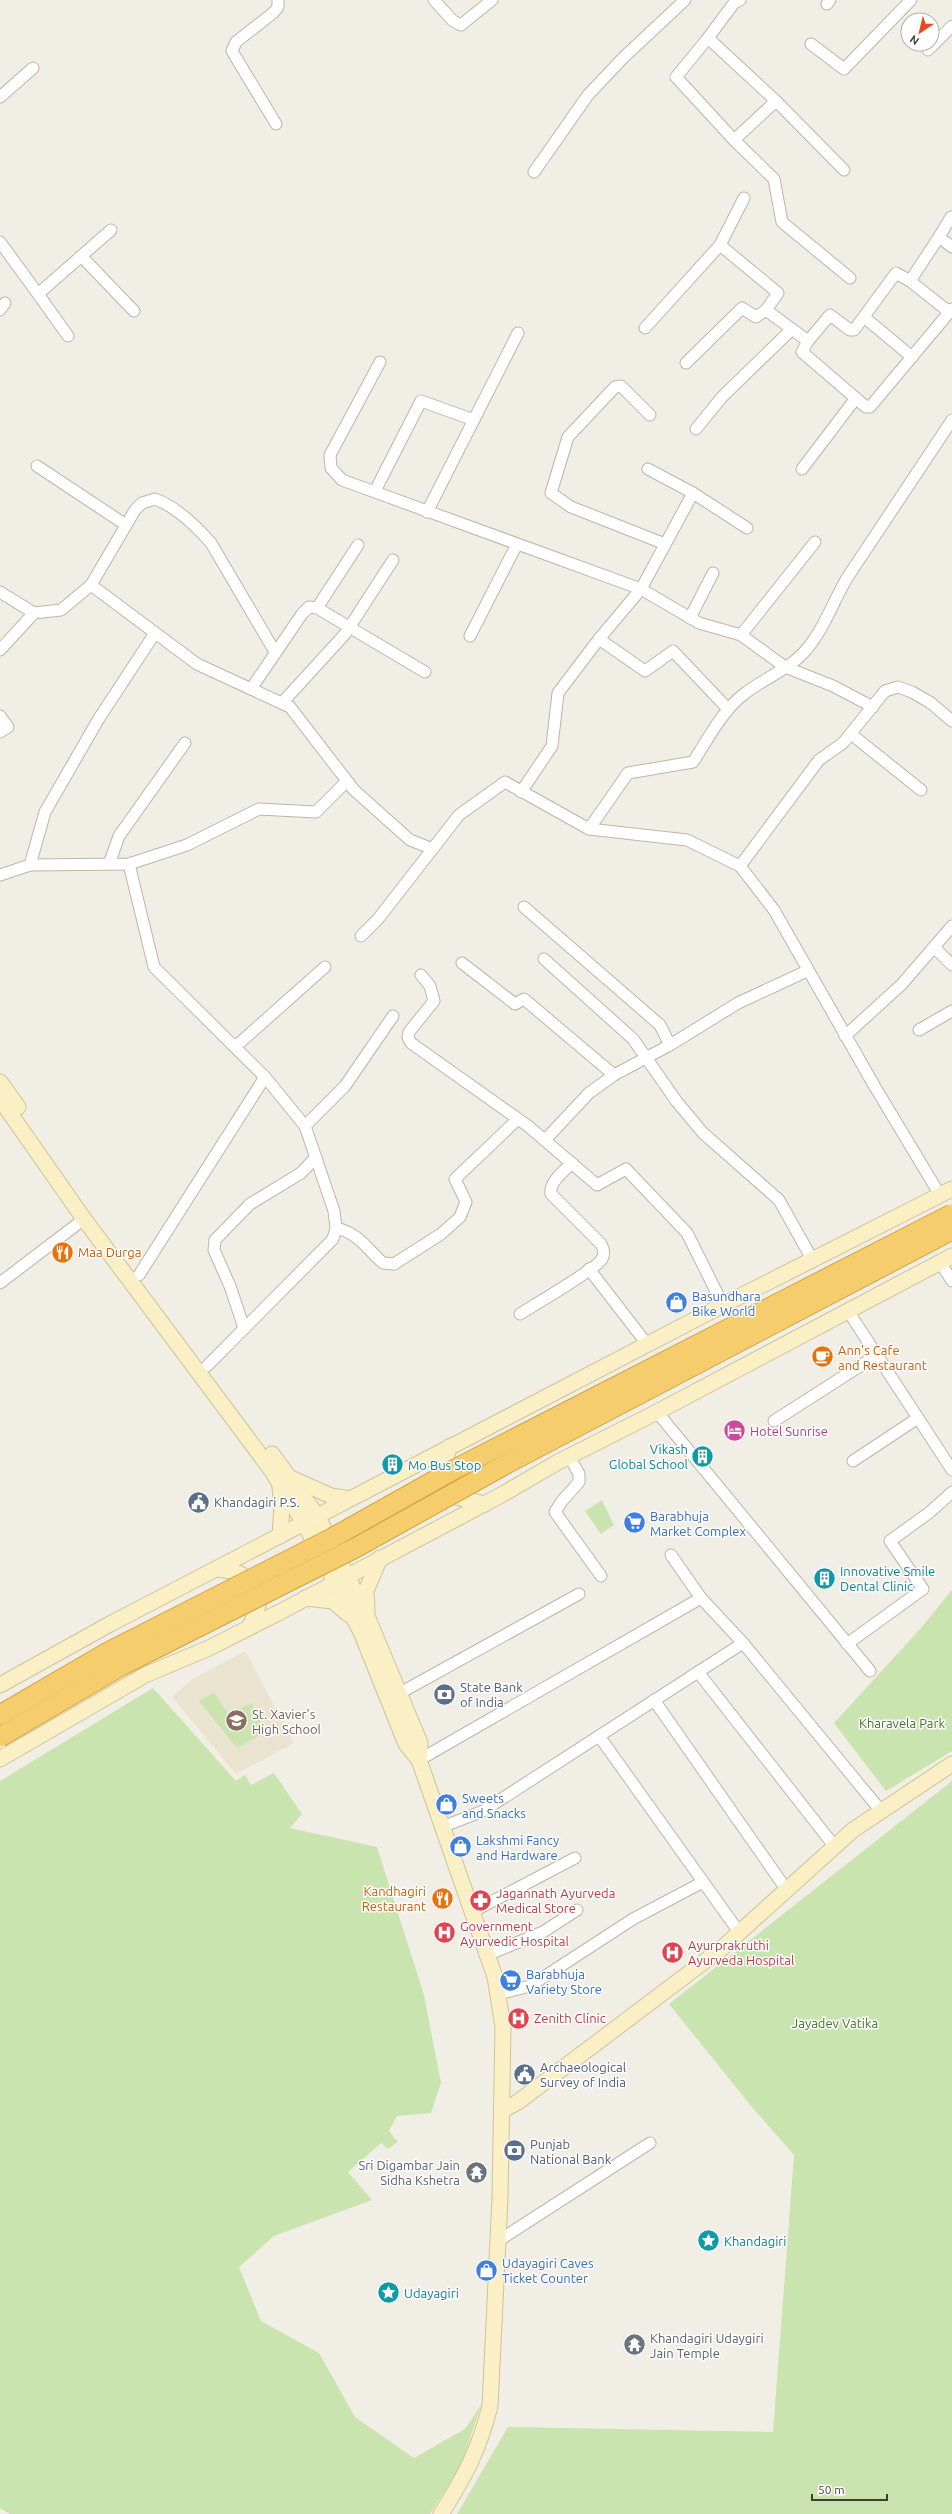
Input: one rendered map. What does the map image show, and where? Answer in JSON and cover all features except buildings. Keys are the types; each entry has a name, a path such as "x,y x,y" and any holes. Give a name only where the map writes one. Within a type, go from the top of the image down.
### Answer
{"highway":[{"path":"0,1715 108,1652 332,1538 455,1470 952,1214"},
{"path":"0,1737 121,1666 357,1547 508,1463 952,1230"}],"street":[{"path":"276,124 232,51 236,42 273,13 278,7 278,0"},
{"path":"434,0 453,21 461,25 492,0"},
{"path":"534,172 588,95 624,57 685,0"},
{"path":"740,0 734,3 676,77 734,140 774,179 782,222 850,278"},
{"path":"811,44 844,69 911,0"},
{"path":"940,38 952,26"},
{"path":"708,38 776,101 844,170"},
{"path":"0,97 33,68"},
{"path":"734,140 776,101"},
{"path":"645,328 720,245 744,198"},
{"path":"910,281 951,217"},
{"path":"38,294 111,230"},
{"path":"939,236 952,247"},
{"path":"0,242 68,336"},
{"path":"686,363 742,308 758,317 766,310 778,293 720,245"},
{"path":"81,256 134,312"},
{"path":"896,273 910,281 950,311 870,407 856,398 802,352 808,341 830,315 851,330 864,317 896,273"},
{"path":"766,310 808,341"},
{"path":"864,317 912,357"},
{"path":"696,429 722,397 792,329"},
{"path":"427,512 518,333"},
{"path":"380,362 330,455 331,468 342,480 640,589 690,618 740,635 784,667 833,686 873,707"},
{"path":"650,415 626,389 621,386 616,387 568,437 552,493 571,507 665,544"},
{"path":"802,469 856,398"},
{"path":"375,491 421,401 474,420"},
{"path":"589,829 628,773 693,762 728,709 743,694 798,658 814,640 833,602 952,420"},
{"path":"37,466 126,525"},
{"path":"648,469 693,493 747,528"},
{"path":"521,792 552,746 558,693 599,639 640,589 693,493"},
{"path":"0,592 34,613 61,610 91,585 126,525 142,503 155,499 168,505 197,528 211,543 275,652"},
{"path":"740,635 815,542"},
{"path":"470,636 517,544"},
{"path":"317,608 358,545"},
{"path":"282,704 345,634 393,560"},
{"path":"690,618 713,573"},
{"path":"91,585 197,664 290,707 346,782 410,840 432,849"},
{"path":"251,689 275,652 302,614 309,607 317,608 425,672"},
{"path":"0,650 34,613"},
{"path":"30,865 45,812 98,720 155,633"},
{"path":"599,639 645,671 673,652 728,709"},
{"path":"740,866 819,760 843,743 885,691 898,687 912,692 931,703 952,721"},
{"path":"0,716 8,727 0,732"},
{"path":"851,734 921,790"},
{"path":"109,864 119,836 185,743"},
{"path":"0,875 30,865 128,864 187,845 259,809 316,812 346,782"},
{"path":"0,1685 110,1624 318,1517 647,1344 946,1192 845,1036 774,910 740,866 687,840 589,829 521,792 506,782 459,815 378,919 361,936"},
{"path":"128,864 154,967 265,1077 305,1126 334,1211 336,1228 333,1239 207,1366"},
{"path":"524,907 660,1025 670,1045"},
{"path":"845,1036 902,984 952,926"},
{"path":"934,947 952,965"},
{"path":"544,959 633,1039 677,1102 703,1133 779,1200 812,1260"},
{"path":"462,963 515,1004 524,999 614,1075"},
{"path":"235,1047 325,967"},
{"path":"545,1140 589,1093 614,1075 670,1045 738,1003 807,971"},
{"path":"421,975 430,986 434,1001 409,1032 411,1043 518,1119 597,1185 626,1169 687,1233 723,1305"},
{"path":"919,1030 952,1011"},
{"path":"305,1126 345,1086 392,1016"},
{"path":"139,1275 265,1077"},
{"path":"0,1082 139,1275 207,1366 220,1393"},
{"path":"0,1099 84,1219 220,1393 284,1480 318,1517 340,1579"},
{"path":"336,1228 350,1231 356,1235 383,1263 394,1264 441,1234 460,1217 466,1202 455,1179 518,1119"},
{"path":"244,1328 230,1286 214,1250 215,1240 250,1204 301,1173 316,1157"},
{"path":"520,1314 603,1258 604,1250 601,1244 551,1194 555,1182 572,1163"},
{"path":"0,1283 84,1219"},
{"path":"0,1759 145,1675 209,1648 249,1628 380,1558 486,1504 569,1456 657,1412 946,1259 952,1282"},
{"path":"588,1269 647,1344"},
{"path":"848,1311 951,1466"},
{"path":"774,1420 877,1355"},
{"path":"657,1412 870,1671"},
{"path":"853,1461 918,1418"},
{"path":"449,1448 443,1472 446,1488 456,1497 486,1504"},
{"path":"569,1456 579,1474 579,1482 562,1501 555,1512 601,1576"},
{"path":"284,1480 331,1496 350,1499"},
{"path":"284,1480 304,1523 340,1579 400,1693 420,1743 419,1760"},
{"path":"280,1536 284,1480"},
{"path":"847,1644 923,1589 890,1541 930,1512 952,1492"},
{"path":"671,1555 701,1598 743,1643 881,1811"},
{"path":"380,1558 366,1591 360,1617 406,1744 419,1760 487,1956 498,1994 503,2027 503,2110 490,2406 484,2432 469,2470 441,2514"},
{"path":"216,1569 237,1572 248,1578 255,1589 259,1600 249,1628"},
{"path":"400,1693 579,1594"},
{"path":"305,1598 333,1601 360,1617"},
{"path":"419,1760 701,1598"},
{"path":"442,1827 484,1811 743,1643"},
{"path":"698,1672 835,1847"},
{"path":"654,1700 786,1889"},
{"path":"599,1736 739,1932"},
{"path":"503,2110 518,2102 721,1949 786,1889 835,1847 881,1811 952,1764"},
{"path":"472,1912 575,1858"},
{"path":"498,1994 530,1986 633,1919 703,1882"},
{"path":"487,1956 543,1932 577,1910"},
{"path":"498,2241 650,2143"}],"shaded area":[{"name":"St. Xavier's High School","path":"245,1651 294,1743 236,1774 172,1697 191,1680"}],"green space":[{"path":"602,1500 614,1525 601,1534 585,1511"},
{"name":"Kharavela Park","path":"952,1590 952,1751 886,1791 834,1723 921,1628"},
{"path":"153,1688 236,1781 245,1775 251,1785 274,1773 302,1814 290,1828 377,1847 424,1995 441,2083 431,2113 397,2116 389,2131 398,2142 388,2149 381,2143 348,2172 372,2200 274,2236 239,2267 261,2321 319,2353 355,2417 414,2458 465,2429 481,2405 461,2466 430,2514 10,2514 0,2508 0,1781"},
{"path":"214,1692 229,1715 252,1703 266,1732 237,1748 199,1701"},
{"name":"Jayadev Vatika","path":"952,1781 952,2514 457,2514 508,2427 773,2432 794,2155 751,2106 669,2004"}],"place":[{"name":"Maa Durga","path":"62,1252"},
{"name":"Basundhara Bike World","path":"676,1303"},
{"name":"Ann's Cafe and Restaurant","path":"822,1357"},
{"name":"Hotel Sunrise","path":"735,1431"},
{"name":"Vikash Global School","path":"703,1456"},
{"name":"Mo Bus Stop","path":"393,1465"},
{"name":"Khandagiri P.S.","path":"199,1502"},
{"name":"Barabhuja Market Complex","path":"634,1523"},
{"name":"Innovative Smile Dental Clinic","path":"825,1578"},
{"name":"State Bank of India","path":"444,1694"},
{"name":"St. Xavier's High School","path":"237,1721"},
{"name":"Sweets and Snacks","path":"446,1805"},
{"name":"Lakshmi Fancy and Hardware","path":"460,1847"},
{"name":"Kandhagiri Restaurant","path":"442,1898"},
{"name":"Jagannath Ayurveda Medical Store","path":"481,1900"},
{"name":"Government Ayurvedic Hospital","path":"444,1933"},
{"name":"Ayurprakruthi Ayurveda Hospital","path":"672,1952"},
{"name":"Barabhuja Variety Store","path":"511,1981"},
{"name":"Zenith Clinic","path":"518,2018"},
{"name":"Archaeological Survey of India","path":"525,2074"},
{"name":"Punjab National Bank","path":"514,2151"},
{"name":"Sri Digambar Jain Sidha Kshetra","path":"476,2172"},
{"name":"Khandagiri","path":"708,2241"},
{"name":"Udayagiri Caves Ticket Counter","path":"486,2270"},
{"name":"Udayagiri","path":"388,2293"},
{"name":"Khandagiri Udaygiri Jain Temple","path":"635,2345"}]}
